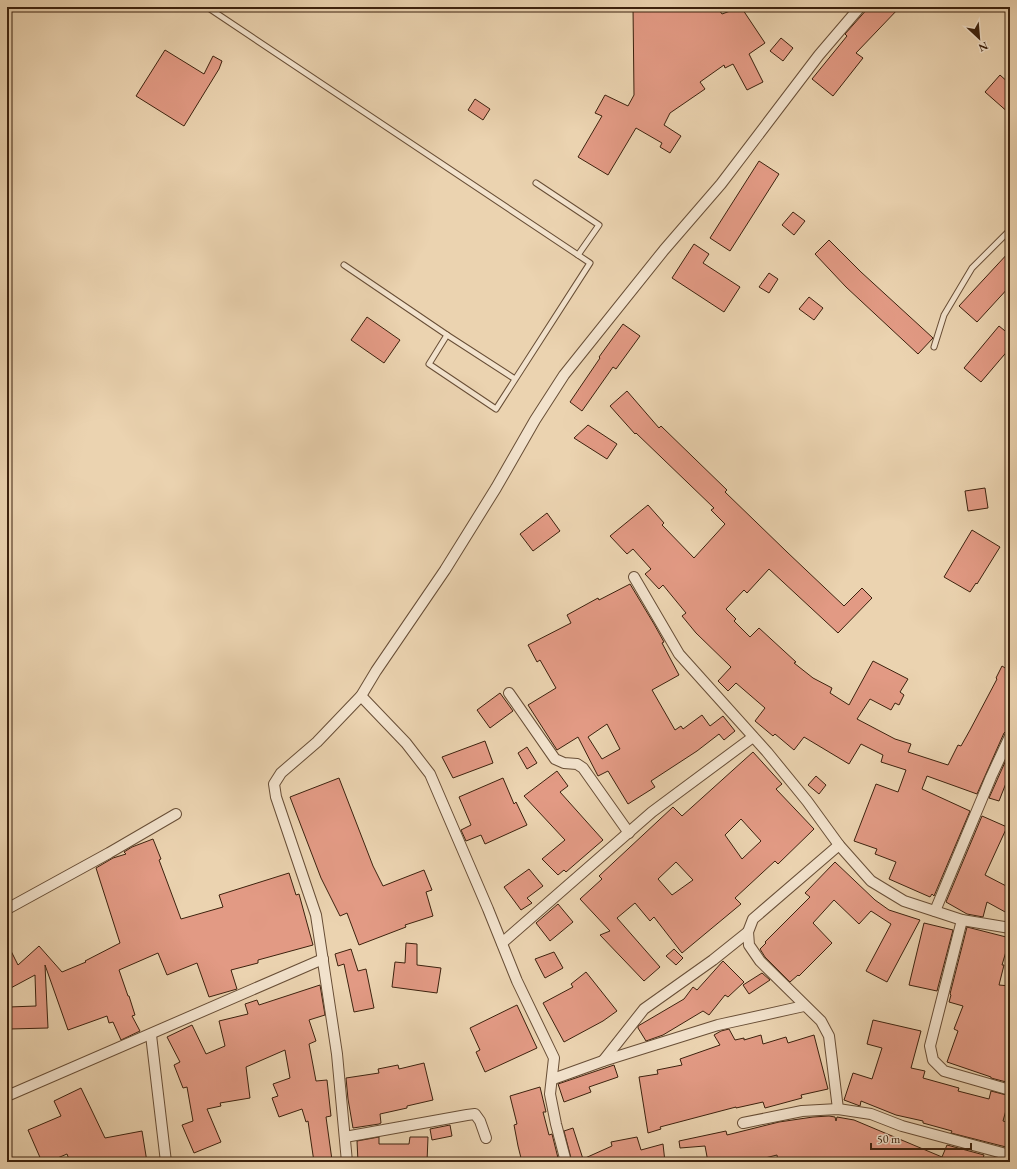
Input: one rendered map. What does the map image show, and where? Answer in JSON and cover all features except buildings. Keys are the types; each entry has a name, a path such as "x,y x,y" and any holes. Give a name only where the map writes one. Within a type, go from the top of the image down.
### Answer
{"street":[{"path":"348,1162 337,1054 316,915 276,797 274,784 281,773 317,742 361,696 376,671 444,570 564,375 664,250 721,184 819,55 860,7"},
{"path":"634,577 679,654 753,737 807,801 839,845 871,881 904,901 962,920 1010,928"},
{"path":"509,693 555,759 564,763 577,764 583,768 628,833"},
{"path":"361,696 406,743 430,774 517,981 554,1058 553,1079 550,1094 566,1162"},
{"path":"935,911 991,777 1010,736"},
{"path":"502,944 652,812 753,737"},
{"path":"7,909 176,814"},
{"path":"838,1109 829,1036 821,1021 804,1006 760,961 749,945 748,932 753,919 839,845"},
{"path":"962,920 930,1046 933,1060 944,1071 1010,1090"},
{"path":"603,1061 644,1009 713,960 748,932"},
{"path":"7,1096 151,1035 323,959"},
{"path":"553,1079 603,1061 718,1025 804,1006"},
{"path":"151,1035 166,1162"},
{"path":"742,1123 802,1111 838,1109 871,1114 902,1126 1010,1155"},
{"path":"345,1137 475,1114 480,1121 486,1138"}],"lane":[{"path":"207,7 590,263 496,409 429,364 447,335"},
{"path":"536,183 599,225 578,255"},
{"path":"934,347 944,315 972,268 1010,230"},
{"path":"344,265 515,379"}]}
